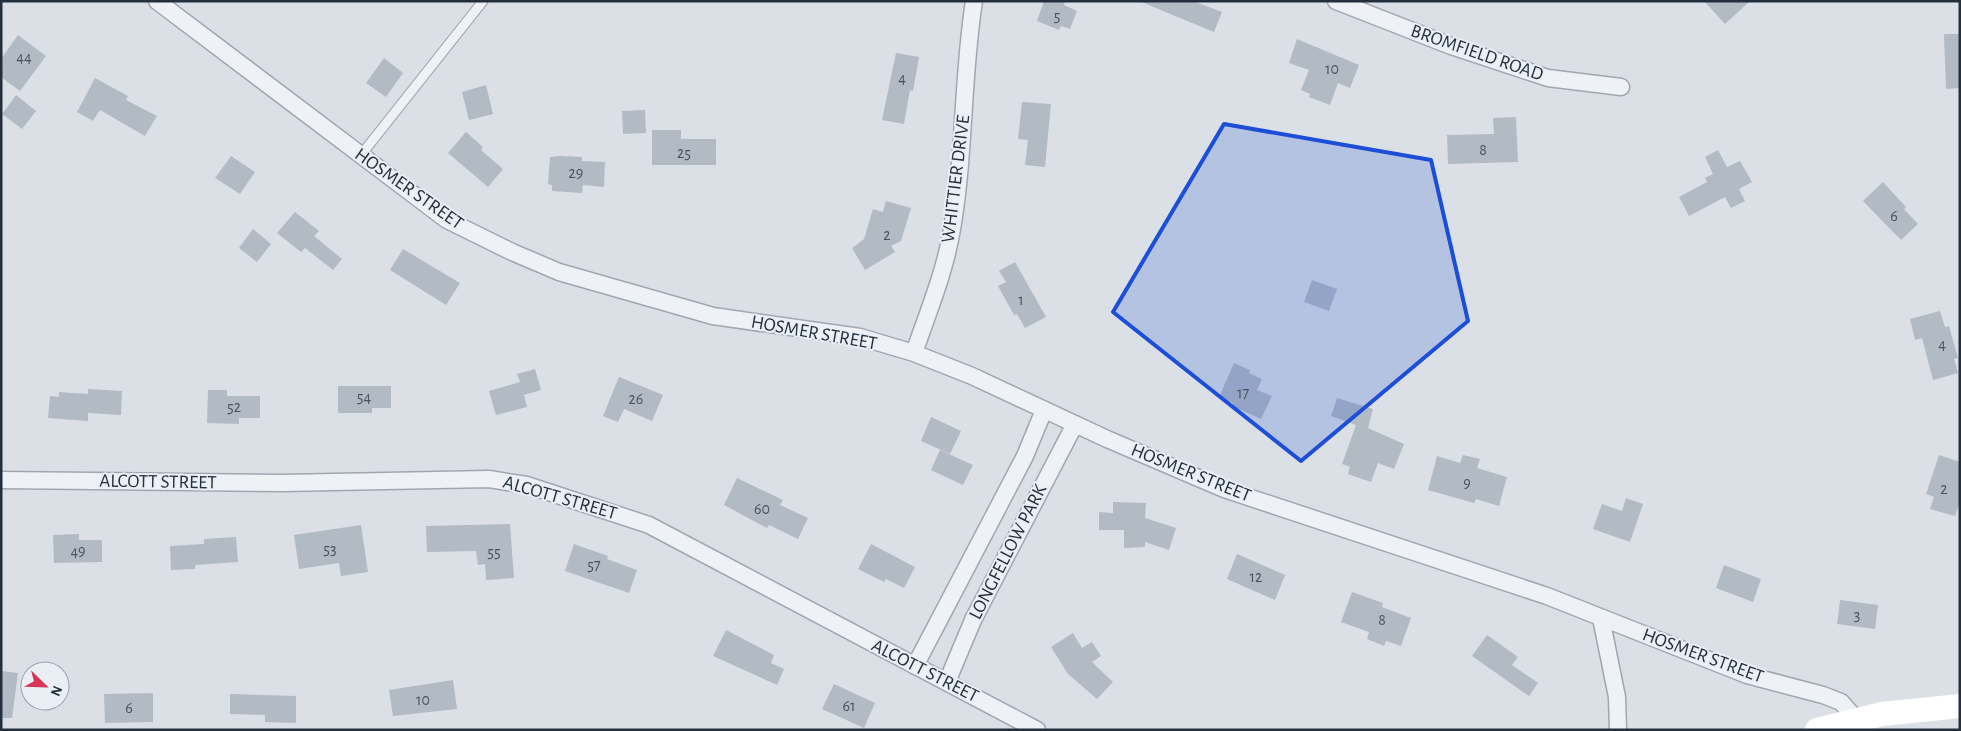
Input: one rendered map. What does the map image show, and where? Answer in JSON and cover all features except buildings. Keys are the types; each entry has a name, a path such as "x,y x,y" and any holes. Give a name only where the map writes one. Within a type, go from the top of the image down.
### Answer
{"street":[{"name":"HOSMER STREET","path":"157,1 447,220 559,272 713,316 860,337 914,353 972,376 1074,424 1224,489 1547,596 1747,675 1834,699 1846,706 1857,724"},
{"name":"WHITTIER DRIVE","path":"914,353 945,264 952,229 964,128 974,1"},
{"name":"BROMFIELD ROAD","path":"1336,1 1451,46 1548,78 1621,87"},
{"name":"LONGFELLOW PARK","path":"915,666 1025,456 1044,410"},
{"name":"LONGFELLOW PARK","path":"947,682 973,620 1074,424"},
{"name":"ALCOTT STREET","path":"1,480 282,483 489,479 527,485 649,524 1037,730"},
{"path":"1602,618 1617,697 1618,730"},
{"path":"1817,730 1857,724 1907,710 1960,706"}],"lane":[{"path":"361,155 483,1"}],"highlighted area":[{"path":"1224,124 1431,160 1468,321 1301,461 1113,312"}]}
